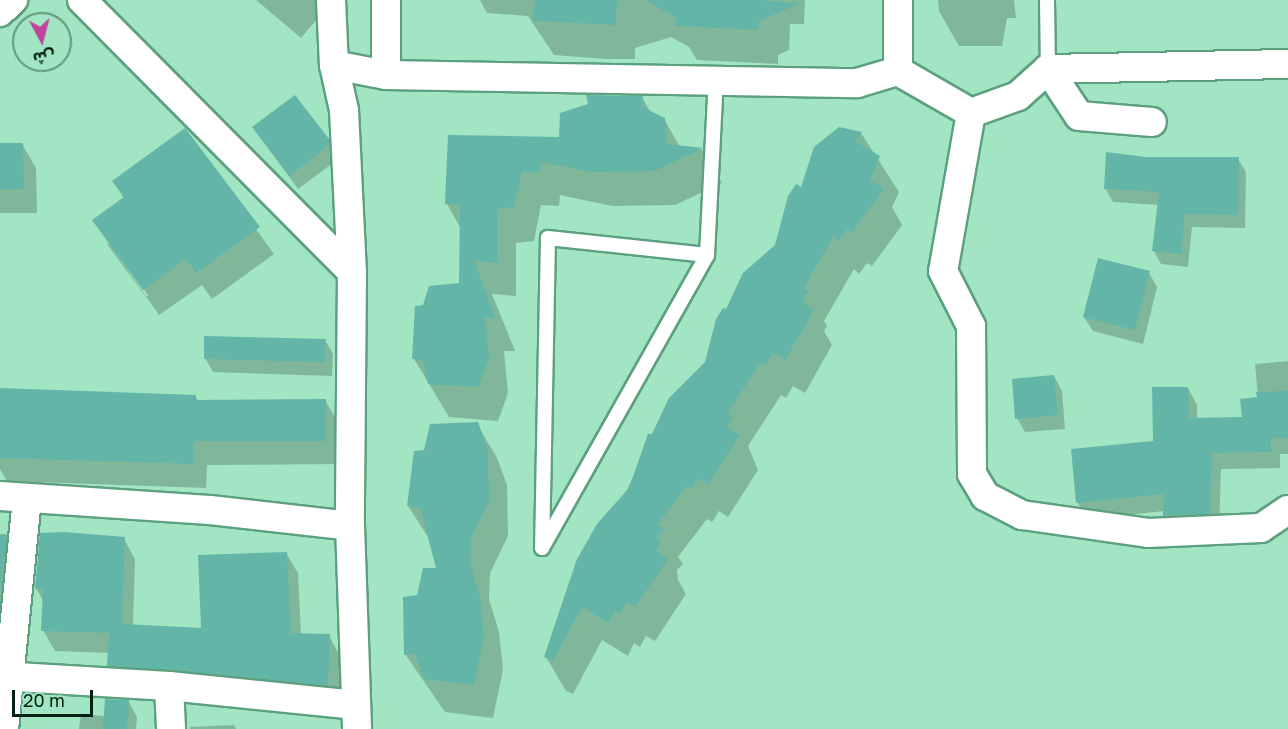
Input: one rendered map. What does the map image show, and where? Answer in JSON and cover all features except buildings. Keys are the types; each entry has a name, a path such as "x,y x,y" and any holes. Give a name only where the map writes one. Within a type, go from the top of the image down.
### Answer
{"street":[{"path":"0,12 13,0"},
{"path":"82,0 352,272"},
{"path":"4,676 170,686 356,717 350,526 352,272 344,110 334,65 331,0"},
{"path":"386,0 386,75"},
{"path":"898,0 898,71"},
{"path":"334,65 386,75 857,83 898,71 971,113 1018,96 1048,69 1288,64"},
{"path":"1048,69 1079,116 1152,122"},
{"path":"971,113 943,271 971,326 972,474 985,496 1022,515 1148,532 1261,528 1288,510"},
{"path":"4,729 4,676 14,497 210,510 350,526"},
{"path":"170,686 171,729"}],"lane":[{"path":"1047,0 1048,69"},
{"path":"707,255 548,238 542,548 707,255 716,79"}]}
